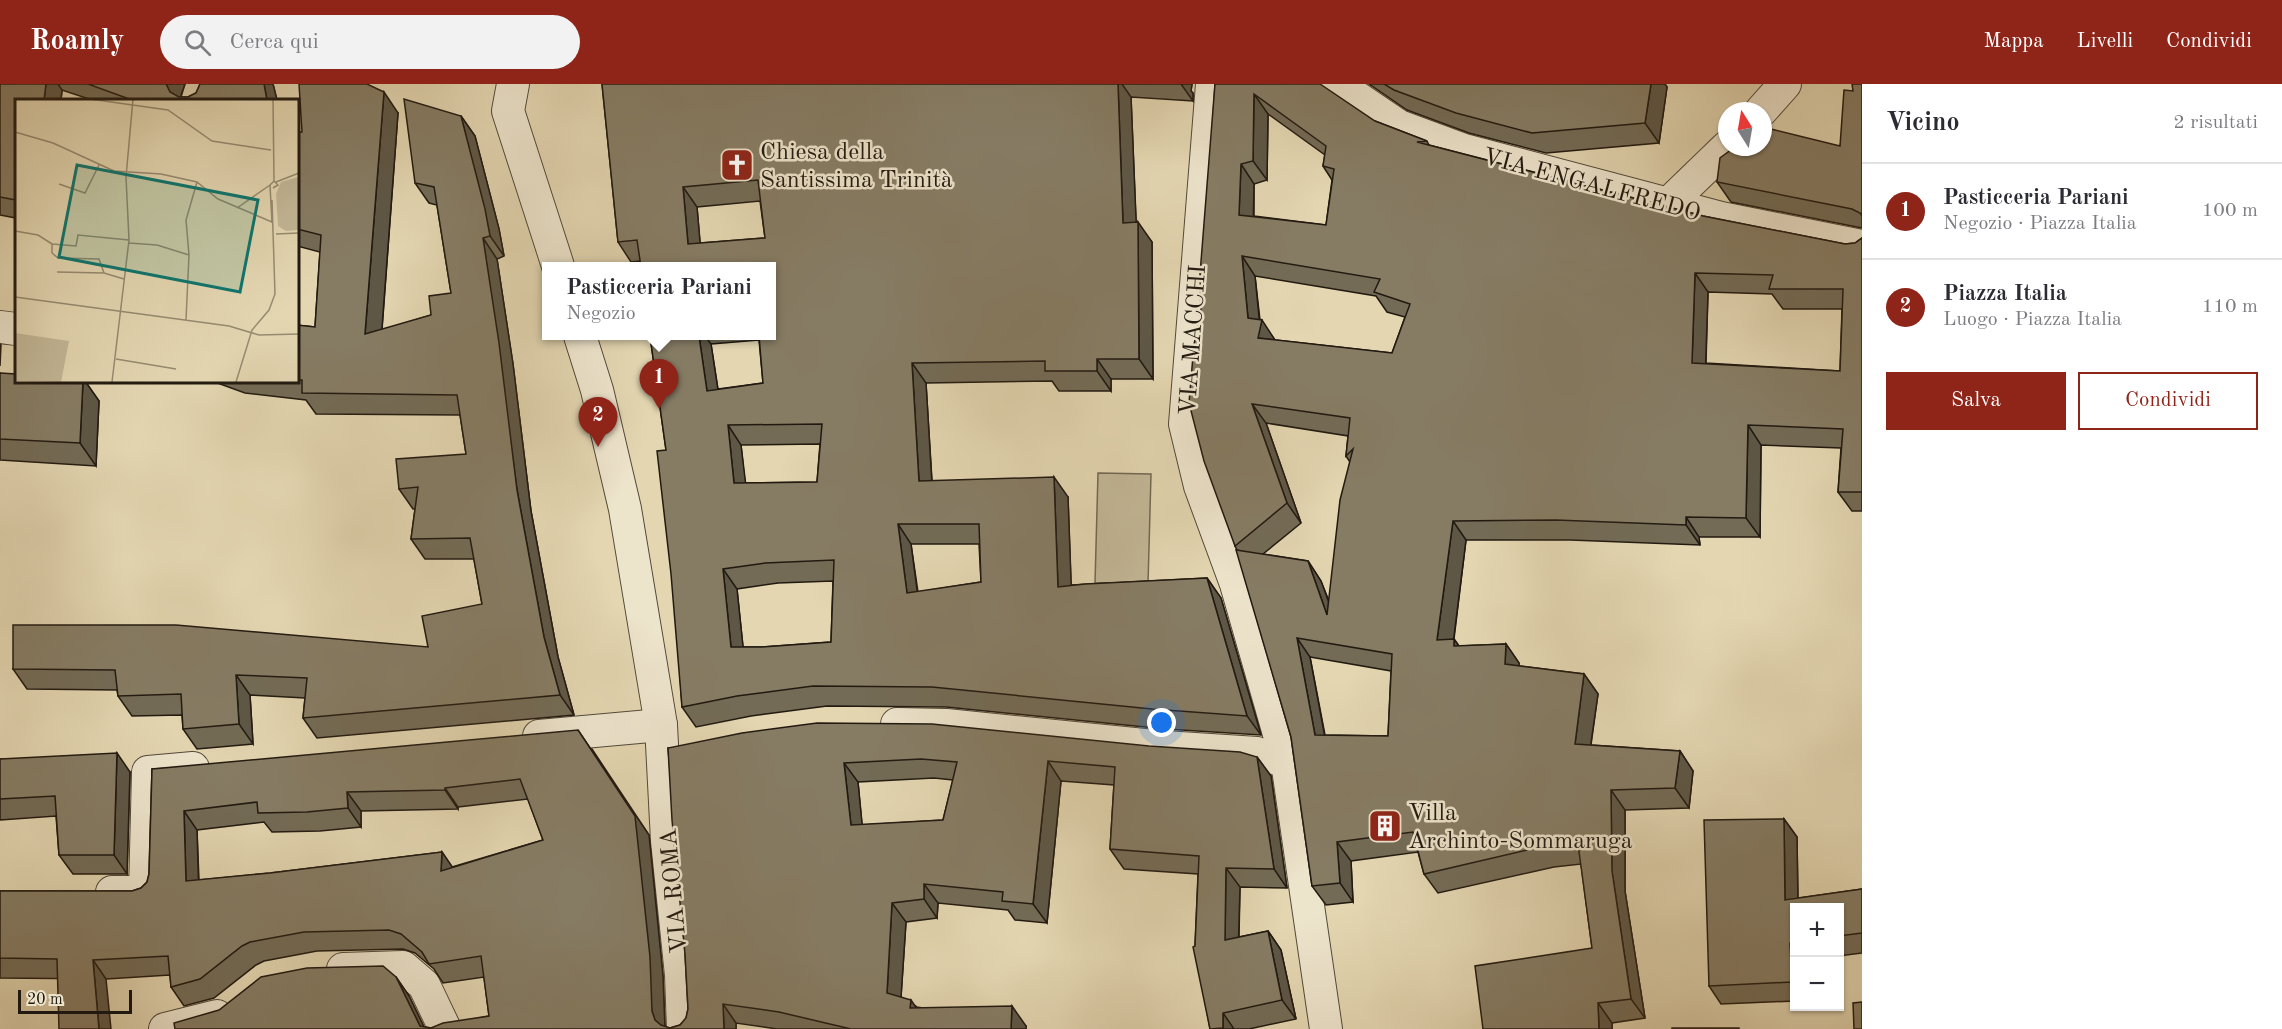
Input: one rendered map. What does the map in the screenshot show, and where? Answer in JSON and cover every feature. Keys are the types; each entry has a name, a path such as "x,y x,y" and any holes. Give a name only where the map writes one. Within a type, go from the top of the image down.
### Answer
{"street":[{"path":"513,84 508,111 556,262"},
{"name":"VIA MACCHI","path":"1212,84 1185,424 1200,486 1236,584 1287,762 1326,1029"},
{"name":"VIA ENGALFREDO","path":"1337,84 1399,126 1464,150 1721,218 1862,246"},
{"path":"1769,102 1785,84"},
{"path":"1668,204 1718,156"},
{"path":"0,327 15,329"},
{"name":"VIA ROMA","path":"581,340 597,390 625,509 670,742 683,1029"},
{"path":"864,724 946,725 1164,747 1257,753 1287,762"},
{"path":"505,739 670,742"},
{"path":"78,892 145,891 147,772 219,765"},
{"path":"318,969 403,967 424,985 445,1029"},
{"path":"165,1029 222,1015 240,1001"}],"shaded area":[{"path":"1098,473 1151,474 1148,584 1095,583"}],"building":[{"path":"0,84 46,84 44,99 15,99 15,200 0,197"},
{"path":"88,84 166,84 170,92 179,97 188,97 196,93 200,84 264,84 267,99 129,99"},
{"path":"299,84 367,84 384,92 365,334 431,315 429,296 451,293 434,187 415,183 404,99 461,116 490,236 483,238 499,343 517,490 544,637 560,695 303,718 307,678 236,675 239,724 183,729 181,694 118,696 115,670 13,669 13,625 176,625 428,647 422,616 482,604 470,538 411,539 418,487 399,489 396,459 466,454 457,395 302,393 302,380 298,380 298,325 315,327 321,235 298,229 298,133 302,132"},
{"path":"602,84 1118,84 1123,223 1138,222 1139,359 1097,359 1097,371 1045,371 1045,361 912,363 919,481 1054,477 1058,587 1207,578 1247,716 932,687 813,686 737,696 682,707 671,574 657,451 666,450 651,340 700,340 707,391 763,383 759,340 776,340 776,262 640,262 637,240 618,242","holes":["758,180 765,238 688,244 683,187","822,424 817,482 734,483 728,425","898,524 979,524 981,582 907,593","834,560 831,642 731,647 723,569 765,563"]},
{"path":"1215,84 1320,84 1375,121 1427,141 1417,142 1703,216 1845,244 1855,243 1862,238 1862,492 1838,492 1843,429 1748,425 1746,518 1686,517 1686,525 1556,520 1453,521 1437,640 1454,639 1454,646 1506,644 1505,664 1584,674 1575,744 1680,751 1675,788 1611,790 1612,871 1631,999 1598,1003 1599,1029 1483,1029 1475,966 1592,948 1578,844 1540,847 1424,874 1413,832 1337,842 1340,883 1312,886 1291,737 1236,550 1308,561 1327,615 1340,500 1353,449 1346,456 1350,418 1252,404 1287,503 1235,546 1204,461 1189,403 1194,344 1201,313 1200,274","holes":["1254,94 1326,146 1323,166 1334,169 1326,225 1239,215 1241,164 1253,161","1242,256 1380,279 1374,292 1410,304 1392,353 1258,338 1262,320 1248,318","1695,273 1773,275 1769,289 1843,289 1840,371 1692,363","1297,638 1392,654 1388,736 1315,735"]},
{"path":"1384,84 1651,84 1645,123 1532,133 1456,113 1394,90"},
{"path":"1852,84 1862,84 1862,216 1852,209 1717,182 1720,158 1723,156 1772,156 1772,129 1840,146 1844,90 1853,91"},
{"path":"0,373 15,374 15,382 83,382 80,443 0,439"},
{"path":"817,723 932,724 1149,746 1240,752 1257,757 1274,869 1226,868 1225,940 1268,931 1282,1000 1223,1013 1223,1028 1210,1029 1193,947 1195,946 1199,856 1110,849 1115,767 1048,761 1033,904 1002,901 1003,892 924,884 924,899 892,903 887,993 911,1000 910,1008 1012,1006 1011,1029 851,1029 779,1012 723,1004 724,1029 175,1029 174,1023 219,1010 261,977 307,968 383,966 396,977 420,1026 431,1028 443,1023 489,1016 481,956 429,964 422,952 401,934 389,930 304,932 250,942 200,979 171,987 168,956 93,960 99,1029 59,1029 57,959 0,958 0,891 132,891 141,888 147,882 152,769 578,730 635,816 650,957 652,1011 655,1020 661,1025 670,1028 680,1025 686,1018 688,1009 668,748 742,733","holes":["921,759 957,762 943,820 851,825 844,763","520,779 543,840 441,871 442,852 186,881 184,811 257,802 258,813 307,812 348,808 347,792 445,790 445,788"]},
{"path":"117,753 114,855 59,855 55,796 0,799 0,759"},
{"path":"1784,819 1785,900 1862,889 1862,933 1844,935 1844,903 1790,903 1790,982 1709,986 1704,820"},
{"path":"1862,1002 1862,1029 1854,1029 1853,1003"},
{"path":"1739,1028 1739,1029 1672,1029"}],"place":[{"name":"Chiesa della Santissima Trinità","path":"737,165"},
{"name":"Pasticceria Pariani","path":"659,409"},
{"name":"Piazza Italia","path":"598,447"},
{"name":"Villa Archinto-Sommaruga","path":"1385,826"}]}
